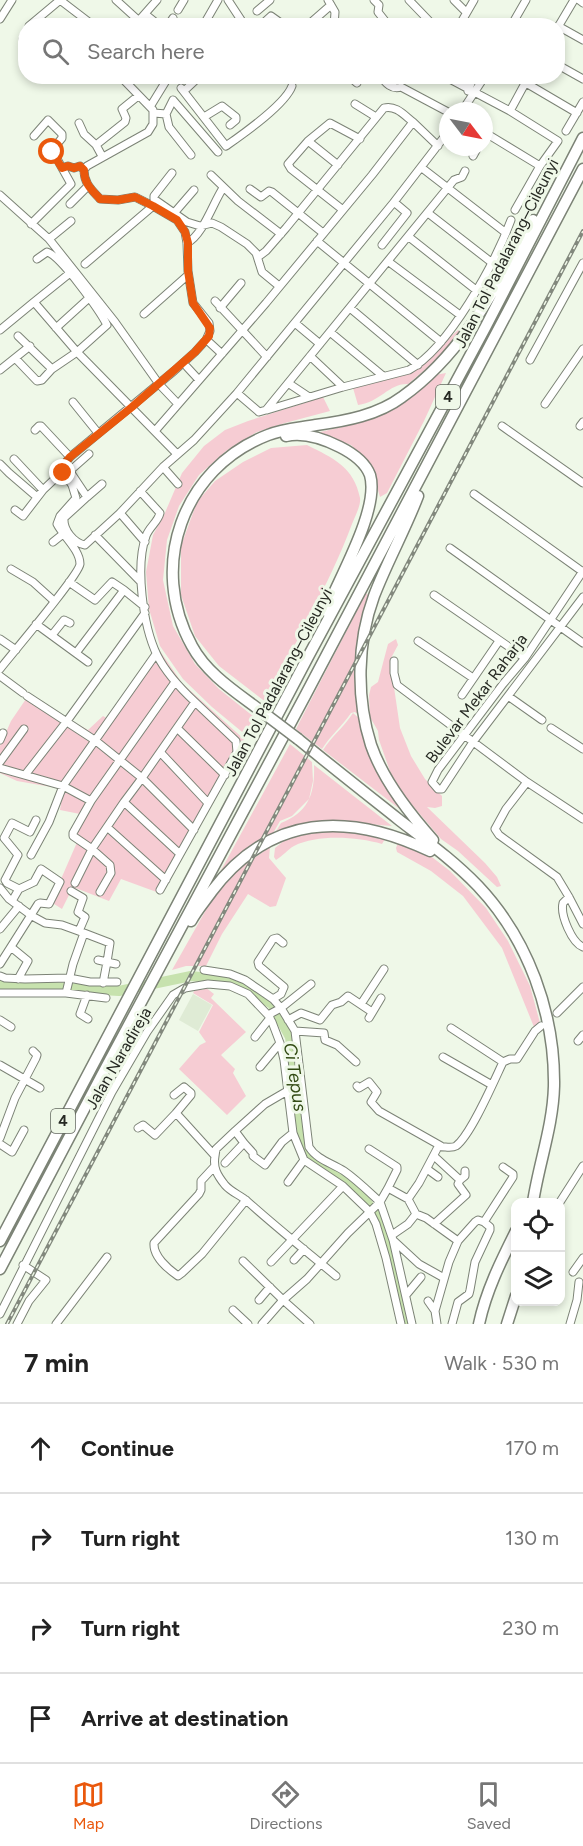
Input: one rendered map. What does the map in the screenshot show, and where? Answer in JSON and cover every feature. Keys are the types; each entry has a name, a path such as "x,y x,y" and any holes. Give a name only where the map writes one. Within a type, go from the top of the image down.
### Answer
{"highway":[{"path":"532,1198 553,1109 553,1057 543,999 531,966 518,940 498,908 450,860 223,682 204,663 192,647 176,607 173,563 176,539 183,515 205,479 222,462 267,435 362,416 399,400 445,360 476,320 493,293 539,208 582,139"},
{"name":"Jalan Tol Padalarang–Cileunyi","path":"0,1241 309,655 485,328 582,139"},
{"name":"Jalan Tol Padalarang–Cileunyi","path":"0,1269 102,1075 160,972 583,170"},
{"path":"254,442 292,435 307,436 347,450 363,464 370,476 369,509 309,655"},
{"path":"432,456 410,517 394,548 374,598 364,636 361,684 363,708 371,745 386,775 400,800 450,860"},
{"path":"160,972 195,914 222,879 238,861 276,838 309,828 348,826 374,830 411,841 450,860"},
{"path":"480,1324 482,1308 511,1242"},
{"path":"507,1324 513,1306"}],"street":[{"path":"0,19 12,0"},
{"path":"39,18 60,0 84,18"},
{"path":"116,0 132,18"},
{"path":"142,18 157,0"},
{"path":"178,10 184,0"},
{"path":"209,18 218,0"},
{"path":"228,0 240,18"},
{"path":"374,0 379,5 378,12 383,18"},
{"path":"409,0 426,18"},
{"path":"454,0 466,12"},
{"path":"463,18 474,0"},
{"path":"516,18 526,0"},
{"path":"563,18 574,0"},
{"path":"579,0 583,3"},
{"path":"257,11 266,1"},
{"path":"315,18 329,3 335,18"},
{"path":"146,14 151,18"},
{"path":"565,31 583,40"},
{"path":"565,69 583,79"},
{"path":"130,84 138,96 152,110 166,114"},
{"path":"84,170 102,156 148,132 153,124 152,110 165,84"},
{"path":"191,84 184,91 226,146 250,129 287,96 292,86"},
{"path":"387,84 402,88 439,107"},
{"path":"459,84 510,111 558,141 540,166 515,210"},
{"path":"467,102 473,84"},
{"path":"472,91 478,84"},
{"path":"510,111 526,84"},
{"path":"534,84 577,113"},
{"path":"96,145 125,122 123,109 138,96"},
{"path":"192,155 169,127 166,114 173,100 218,152"},
{"path":"566,131 583,102"},
{"path":"355,104 376,117"},
{"path":"204,117 222,106 236,118 230,125"},
{"path":"258,257 281,234 384,108 392,106 439,142"},
{"path":"31,224 70,185 52,150 62,138 62,134 48,120 34,136"},
{"path":"155,431 268,300 413,122"},
{"path":"79,123 84,135 96,145 102,156"},
{"path":"343,210 291,169 288,164 308,141 331,123 360,139"},
{"path":"493,139 540,166"},
{"path":"308,141 338,165"},
{"path":"102,484 64,518 63,524 76,542 82,545 85,545 120,513 163,467 194,440 237,393 439,144"},
{"path":"0,669 77,572 80,564 79,556 55,525 76,498 62,467 70,457 195,352 210,332 209,323 193,303 188,275 188,243 185,232 177,220 135,197 118,200 100,199 88,186 84,170 80,166 62,168"},
{"path":"422,168 506,233"},
{"path":"266,410 448,188 457,178 462,177 465,171"},
{"path":"172,172 153,197 187,222 198,226 210,223 221,227 254,250 262,272 279,286"},
{"path":"211,175 223,188 281,234"},
{"path":"70,204 88,186"},
{"path":"188,243 195,238 223,188"},
{"path":"250,189 261,197 271,191 323,233"},
{"path":"174,212 194,190"},
{"path":"0,195 49,239 115,322 159,384 178,404"},
{"path":"382,245 407,213 394,202"},
{"path":"85,264 153,206"},
{"path":"428,213 491,262"},
{"path":"237,393 259,411 266,410 409,370 418,365 441,342 460,315 476,290 511,220"},
{"path":"49,239 71,221"},
{"path":"409,237 476,290"},
{"path":"317,241 441,342"},
{"path":"15,358 37,381 42,380 52,369 77,352 107,325 70,273 49,252 38,259"},
{"path":"389,262 460,315"},
{"path":"530,360 583,264"},
{"path":"0,330 70,273"},
{"path":"144,314 188,275"},
{"path":"241,283 217,304 267,357"},
{"path":"56,328 89,298"},
{"path":"34,302 77,352 177,454"},
{"path":"350,308 418,365"},
{"path":"296,323 320,344"},
{"path":"330,332 383,376"},
{"path":"18,336 52,369"},
{"path":"209,342 222,354"},
{"path":"0,370 30,346"},
{"path":"545,404 583,350"},
{"path":"310,356 344,387"},
{"path":"187,367 199,380"},
{"path":"288,383 309,398"},
{"path":"73,402 98,433"},
{"path":"35,430 41,426 70,457"},
{"path":"502,426 583,483"},
{"path":"87,497 71,473 72,469 89,453"},
{"path":"14,459 43,490"},
{"path":"0,464 37,497"},
{"path":"163,467 178,484"},
{"path":"15,510 23,516 43,490 63,471"},
{"path":"140,490 160,513 149,530 145,542 140,581 156,654 175,682 236,741 237,752 160,891"},
{"path":"474,494 581,570"},
{"path":"120,513 145,542"},
{"path":"53,542 63,534"},
{"path":"95,535 140,581"},
{"path":"450,548 583,643"},
{"path":"11,569 33,582 54,601"},
{"name":"Bulevar Mekar Raharja","path":"581,570 525,658 462,734 434,775 432,782 438,789 444,786 473,742 583,597"},
{"path":"69,582 95,600 112,582 145,610"},
{"path":"76,653 124,590"},
{"path":"434,595 525,658"},
{"path":"25,775 145,610"},
{"path":"52,635 64,620 70,623"},
{"path":"36,624 88,662"},
{"path":"0,639 16,650"},
{"path":"418,641 473,678"},
{"path":"462,695 499,641"},
{"path":"31,855 49,822 63,786 156,654"},
{"path":"394,661 397,685 527,782 583,819"},
{"path":"0,676 120,759 194,830"},
{"path":"99,892 111,873 111,865 73,835 120,759 175,682"},
{"path":"508,696 542,720"},
{"path":"75,883 92,849 195,702"},
{"path":"551,728 583,749"},
{"path":"0,762 24,729"},
{"path":"177,729 225,775"},
{"path":"161,753 208,803"},
{"path":"0,768 63,786 92,801"},
{"path":"527,782 502,814 495,829 499,835 557,877 583,924"},
{"path":"124,802 180,855"},
{"path":"20,889 5,880 18,855 4,838 12,823 30,832 36,820"},
{"path":"107,827 165,880"},
{"path":"0,929 15,904 20,889 34,882 42,868 60,882 52,901 48,904 39,903 0,964"},
{"path":"0,888 15,904 47,924 50,922 110,943 103,983"},
{"path":"67,991 85,918 78,912 83,898 71,891"},
{"path":"569,897 563,903 562,912 577,944 583,946"},
{"path":"273,999 284,987 258,963 273,939 277,938 283,943"},
{"path":"11,947 28,961 18,979"},
{"path":"98,960 116,963"},
{"path":"361,1004 384,969"},
{"path":"204,970 230,974 245,980 273,999"},
{"path":"0,976 18,979 117,982"},
{"name":"Jalan Naradireja","path":"0,1314 112,1092 147,1032 173,995 185,988 208,984 230,986 248,994 274,1012 293,1133 304,1160"},
{"path":"255,1037 274,1012 311,984"},
{"path":"557,1013 583,987"},
{"path":"0,993 67,991 106,998"},
{"path":"87,995 80,1014 88,1019"},
{"path":"288,1020 301,1013 320,1020 332,1005 348,996 361,1004 370,1015 381,998"},
{"path":"273,999 274,1012"},
{"path":"274,1012 288,1020 295,1031 309,1147 315,1155 352,1177 380,1203 392,1238 412,1324"},
{"path":"0,1020 11,1027"},
{"path":"357,1086 359,1088 369,1082 377,1092 371,1102 379,1111 441,1146 455,1147 482,1107 504,1062 517,1059 540,1026"},
{"path":"451,1028 504,1062"},
{"path":"295,1031 324,1033 325,1040 338,1045 356,1062"},
{"path":"260,1066 280,1043"},
{"path":"0,1138 15,1098 37,1055 33,1051"},
{"path":"443,1057 492,1085"},
{"path":"0,1065 40,1088"},
{"path":"138,1128 143,1125 155,1135 191,1094 184,1087 174,1095"},
{"path":"246,1200 202,1254 178,1275 164,1264 153,1247 199,1194 201,1181 214,1167 216,1149 265,1104 288,1090"},
{"path":"176,1113 215,1156"},
{"path":"0,1144 12,1152 24,1130"},
{"path":"235,1131 253,1156 265,1165 282,1142 293,1133"},
{"path":"225,1163 244,1143"},
{"path":"408,1199 438,1147 441,1146"},
{"path":"267,1322 283,1300 380,1203 397,1167 369,1149"},
{"path":"434,1156 460,1180"},
{"path":"288,1182 304,1160 342,1186 371,1211 386,1258 401,1324"},
{"path":"563,1198 583,1166"},
{"path":"214,1167 232,1191 246,1200 336,1276"},
{"path":"484,1222 513,1178 513,1174 503,1167"},
{"path":"427,1169 438,1177"},
{"path":"434,1224 466,1195 458,1184 465,1176 465,1171"},
{"path":"271,1262 342,1186"},
{"path":"388,1188 408,1199 416,1214"},
{"path":"392,1238 416,1214"},
{"path":"416,1214 420,1214 458,1241"},
{"path":"437,1324 435,1311 448,1262 458,1241 478,1220 490,1227 490,1230 475,1262 469,1294 458,1302 452,1324"},
{"path":"392,1238 419,1264 444,1278"},
{"path":"294,1260 304,1249"},
{"path":"56,1324 107,1257"},
{"path":"573,1272 583,1258"},
{"path":"243,1261 310,1324"},
{"path":"17,1324 29,1301 46,1280 43,1276 23,1266"},
{"path":"406,1295 421,1277"},
{"path":"570,1324 577,1300 579,1282"},
{"path":"259,1300 270,1287"},
{"path":"428,1301 435,1311"},
{"path":"233,1310 248,1324"}],"shaded area":[{"path":"458,330 462,333 408,384 395,386 373,400 358,405 353,388 395,376 437,349"},
{"path":"446,373 387,493 380,497 370,463 351,445 316,433 359,423 398,405 435,375"},
{"path":"323,397 330,411 257,432 226,451 199,475 179,506 167,540 163,580 173,626 195,664 219,689 258,720 247,736 183,679 160,646 149,609 146,572 153,535 182,473 204,446 225,430"},
{"path":"307,445 334,459 347,471 357,487 360,504 333,570 267,703 219,666 195,636 181,595 181,546 197,502 215,481 243,462 271,448"},
{"path":"366,593 368,595 356,651 357,684 362,718 355,712 351,713 322,749 296,729"},
{"path":"396,639 398,645 390,660 400,728 411,756 425,779 442,796 442,806 427,807 485,863 497,877 501,886 497,887 458,851 441,839 407,799 391,774 378,731 370,717 369,695 371,687 378,682 388,644"},
{"path":"160,651 182,683 247,742 162,894 121,879 109,901 73,887 62,909 51,902 78,840 70,836 80,814 60,810 63,789 17,781 0,773 0,746 11,721 28,696 88,730 103,716 110,720"},
{"path":"353,713 361,720 405,813 323,750"},
{"path":"290,744 312,762 313,781 309,799 292,816 280,821 272,835 248,849 219,874"},
{"path":"314,765 392,826 318,823 275,833 281,823 304,807 311,793"},
{"path":"331,827 375,833 385,839 382,844 349,838 326,838 304,842 294,846 276,860 274,857 275,848 285,840"},
{"path":"398,843 428,854 450,871 486,908 508,941 530,986 540,1023 534,1027 502,948 463,896 431,871 397,852"},
{"path":"270,847 269,858 286,878 276,906 270,907 248,894 222,934 206,966 186,966 172,970 215,894 233,873"},
{"path":"205,987 214,994 211,998 246,1032 221,1055 235,1069 233,1073 246,1096 227,1115 179,1069 200,1045 206,1042 199,1032 213,1005 193,993 196,988 203,990"},
{"path":"193,994 212,1005 198,1031 179,1020"}],"waterway":[{"name":"Ci Tepus","path":"0,984 119,991 191,976 234,981 272,1004 290,1037 301,1128 307,1154 355,1187 380,1220 406,1324"}],"railway":[{"path":"7,1324 583,231"}],"route":[{"path":"52,152 62,168 80,166 84,170 88,186 100,199 118,200 135,197 177,220 185,232 188,243 188,271 193,303 209,323 210,328 209,336 195,352 64,462 63,473"}]}
